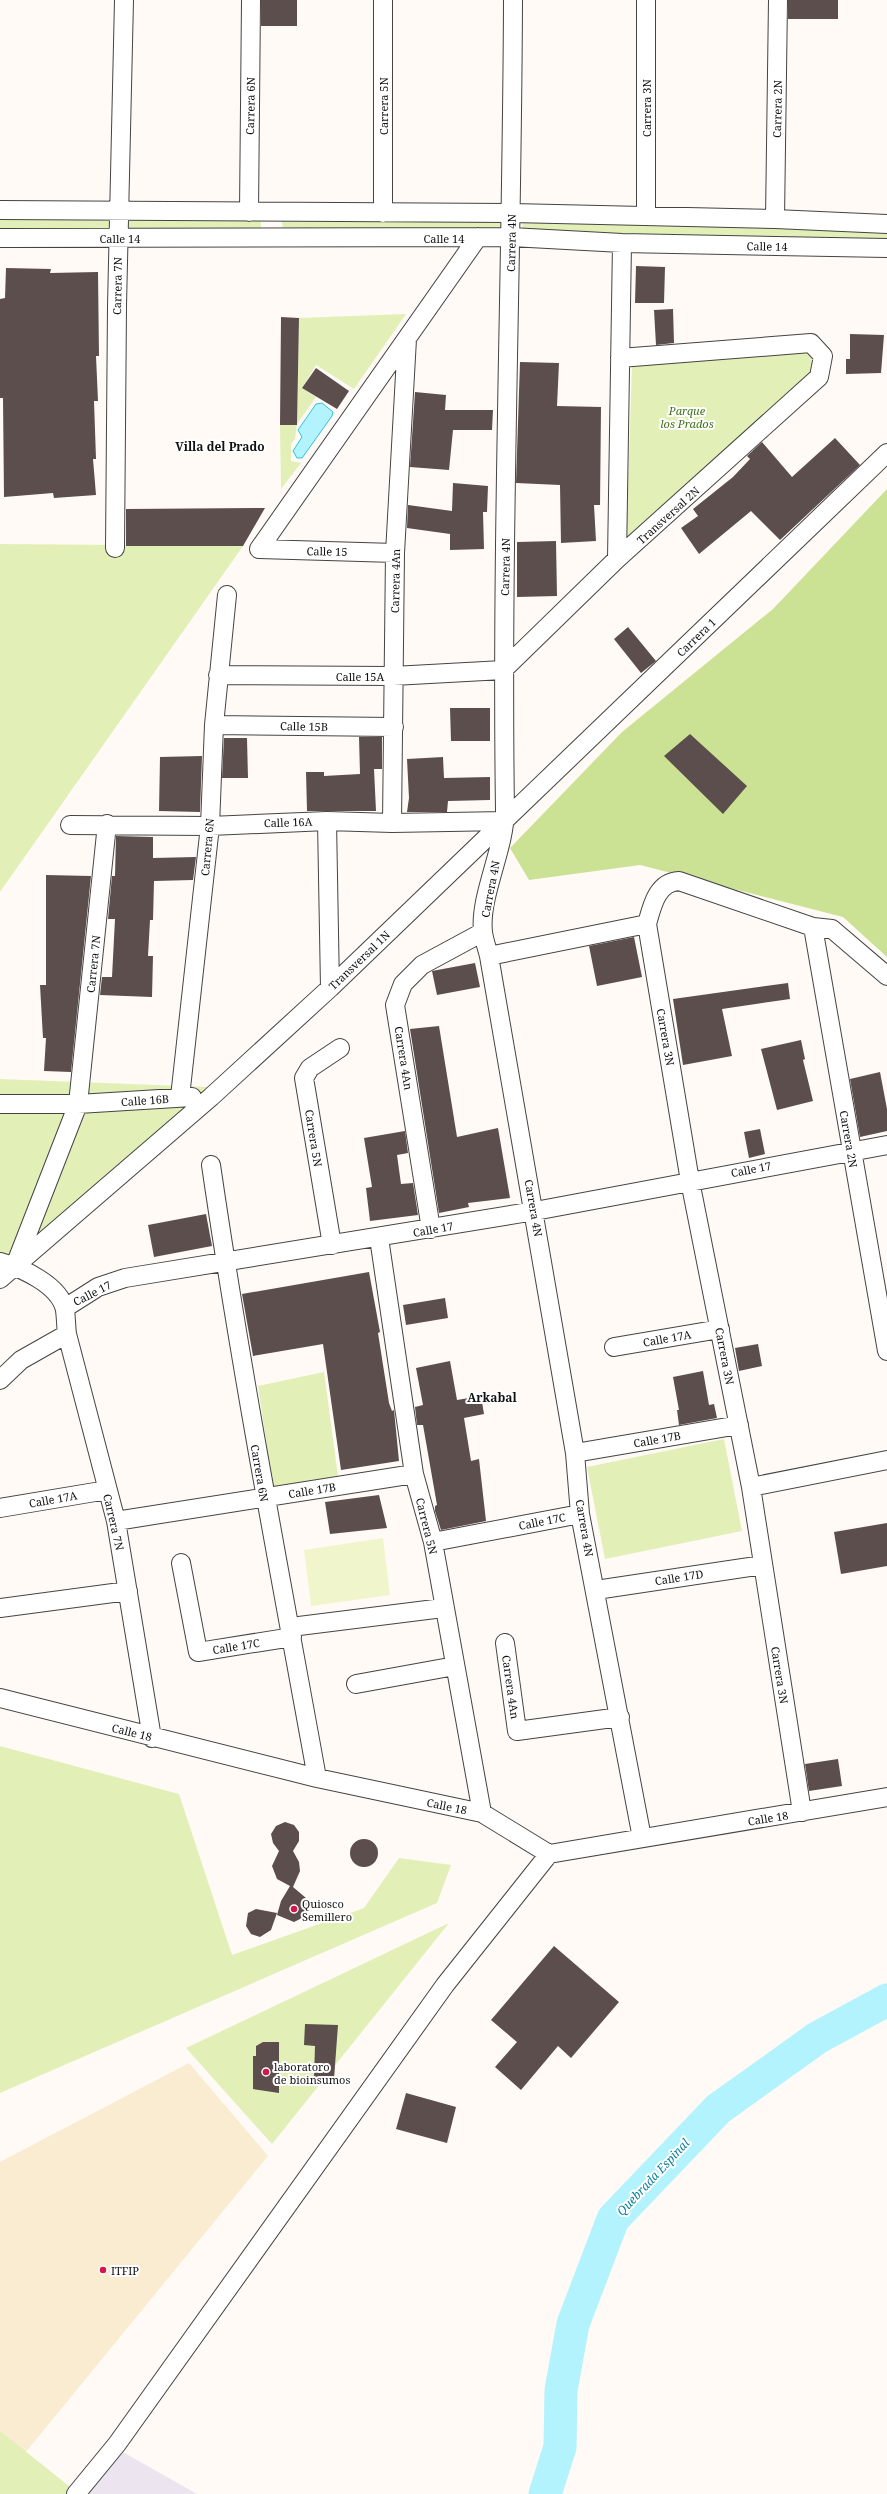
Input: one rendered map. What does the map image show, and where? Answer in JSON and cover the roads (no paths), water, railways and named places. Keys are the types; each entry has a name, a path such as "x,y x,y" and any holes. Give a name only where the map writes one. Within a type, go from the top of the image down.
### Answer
{"street":[{"name":"Carrera 7N","path":"114,548 124,0"},
{"name":"Carrera 6N","path":"249,212 251,0"},
{"name":"Carrera 5N","path":"382,212 383,0"},
{"name":"Carrera 4N","path":"513,0 512,213 503,670 505,821 485,906 483,932 489,956 535,1211 575,1453 580,1514 596,1590 642,1838"},
{"name":"Carrera 3N","path":"646,0 646,216"},
{"name":"Carrera 2N","path":"775,219 778,0"},
{"path":"0,210 512,213 775,219 887,224"},
{"path":"407,339 478,237"},
{"name":"Calle 14","path":"0,238 511,237 622,243 887,248"},
{"path":"617,559 622,243"},
{"name":"Calle 15","path":"395,553 259,549 407,339"},
{"name":"Carrera 4An","path":"392,823 395,553 407,339"},
{"name":"Transversal 2N","path":"503,670 617,559 819,377 823,356 811,343 620,358"},
{"name":"Carrera 1","path":"505,821 887,453"},
{"name":"Carrera 6N","path":"180,1097 210,826 214,725 227,596"},
{"name":"Calle 15A","path":"218,675 393,676 503,670"},
{"name":"Calle 15B","path":"214,725 394,727"},
{"path":"327,821 330,988"},
{"name":"Calle 16A","path":"70,825 107,824 210,826 327,821 392,823 505,821"},
{"name":"Transversal 1N","path":"8,1264 211,1098 330,988 505,821"},
{"name":"Carrera 7N","path":"8,1264 78,1104 107,824"},
{"name":"Carrera 3N","path":"802,1812 751,1487 690,1181 647,924 654,900 662,887 670,881 679,881 813,926"},
{"path":"489,956 647,924"},
{"path":"813,926 832,928 887,976"},
{"name":"Carrera 2N","path":"813,926 887,1351"},
{"name":"Carrera 4An","path":"431,1229 395,1005 403,984 422,964 483,932"},
{"name":"Carrera 5N","path":"332,1246 304,1078 310,1068 340,1048"},
{"name":"Calle 16B","path":"0,1104 78,1104 180,1097 211,1098"},
{"name":"Calle 17","path":"8,1264 50,1286 64,1308 98,1287 126,1278 332,1246 535,1211 887,1145"},
{"name":"Carrera 6N","path":"212,1166 225,1263 264,1497 291,1632 317,1778"},
{"name":"Carrera 5N","path":"379,1238 414,1474 433,1542 443,1608 482,1813"},
{"path":"0,1279 8,1264"},
{"name":"Carrera 7N","path":"64,1308 67,1334 116,1521 152,1738"},
{"name":"Calle 17A","path":"614,1348 720,1329"},
{"path":"0,1380 22,1360 67,1334"},
{"name":"Calle 17B","path":"575,1453 739,1425"},
{"path":"751,1487 887,1460"},
{"name":"Calle 17B","path":"116,1521 414,1474"},
{"name":"Calle 17A","path":"0,1508 107,1490"},
{"name":"Calle 17C","path":"433,1542 580,1514"},
{"name":"Calle 17C","path":"181,1563 198,1652 291,1632 443,1608"},
{"name":"Calle 17D","path":"596,1590 763,1565"},
{"path":"0,1608 128,1591"},
{"name":"Carrera 4An","path":"505,1643 517,1730 620,1717"},
{"path":"356,1684 455,1666"},
{"name":"Calle 18","path":"0,1698 152,1738 317,1778 482,1813 549,1854 802,1812 884,1795"},
{"path":"76,2494 118,2444 445,1985 549,1854"}],"water":[{"path":"322,403 333,412 332,416 302,458 297,458 293,451 302,437 298,430 316,404"}],"waterway":[{"name":"Quebrada Espinal","path":"545,2494 560,2447 561,2390 573,2324 613,2219 718,2109 817,2038 887,2000"}],"place":[{"name":"Quiosco Semillero","path":"294,1909"},
{"name":"laboratoro de bioinsumos","path":"266,2072"},
{"name":"ITFIP","path":"103,2270"}],"district":[{"name":"Villa del Prado","path":"220,446"},
{"name":"Arkabal","path":"492,1397"}],"park label":[{"name":"Parque los Prados","path":"687,416"}]}
